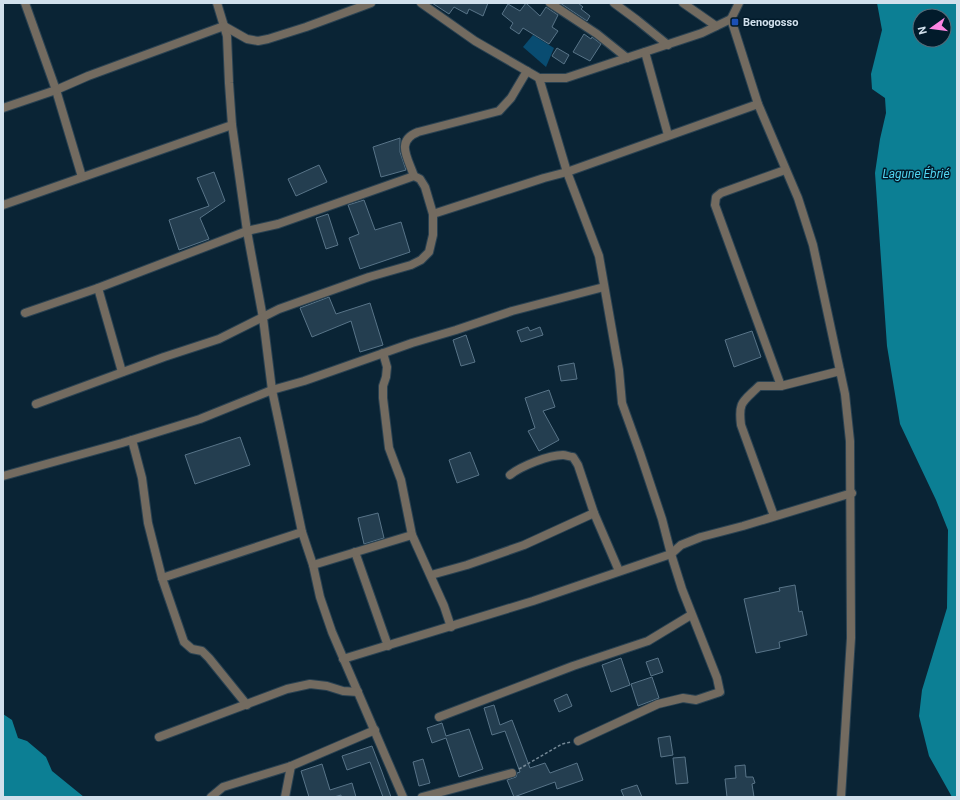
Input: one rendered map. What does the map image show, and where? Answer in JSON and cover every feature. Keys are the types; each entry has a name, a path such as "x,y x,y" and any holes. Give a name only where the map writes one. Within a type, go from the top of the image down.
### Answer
{"street":[{"path":"25,3 56,90 82,177"},
{"path":"217,3 228,44 232,125 263,318 272,390 302,532 313,565 320,597 343,659 403,797"},
{"path":"3,108 56,90 88,76 224,26 247,39 258,42 371,3"},
{"path":"421,3 474,41 539,78 566,78 702,33 731,19 739,3"},
{"path":"550,3 597,34 627,58"},
{"path":"614,3 668,45"},
{"path":"683,3 716,26"},
{"path":"731,19 758,104 798,198 813,245 845,394 850,441 852,493 851,638 841,797"},
{"path":"645,52 668,135"},
{"path":"36,404 122,372 219,339 279,310 369,277 411,265 421,260 429,252 433,235 433,214 425,187 420,179 414,176 404,146 406,140 410,135 499,111 511,98 527,70"},
{"path":"539,78 567,172 599,256 619,370 622,403 643,460 662,519 670,554 691,615 717,678 720,692 696,700 683,698 658,704 578,741"},
{"path":"433,214 567,172 758,104"},
{"path":"3,205 232,125"},
{"path":"781,386 715,205 716,197 721,193 785,170"},
{"path":"25,313 98,288 248,231 278,224 414,176"},
{"path":"3,476 132,440 200,419 272,390 304,381 383,353 512,311 604,287"},
{"path":"98,288 122,372"},
{"path":"383,353 387,367 383,386 383,398 389,448 401,480 412,535 431,575 451,627"},
{"path":"774,516 741,425 740,411 742,403 758,386 781,386 840,371"},
{"path":"132,440 142,478 148,523 162,578 184,642 192,649 202,651 210,658 247,705"},
{"path":"510,475 516,470 548,458 563,455 573,457 578,465 594,513 619,571"},
{"path":"343,659 533,601 670,554 682,545 701,537 852,493"},
{"path":"431,575 467,565 524,545 594,513"},
{"path":"162,578 302,532"},
{"path":"313,565 412,535"},
{"path":"355,552 388,646"},
{"path":"439,717 573,666 648,641 691,615"},
{"path":"159,737 287,689 310,684 327,686 343,691 358,692"},
{"path":"211,797 223,787 291,766 375,730"},
{"path":"285,797 291,766"},
{"path":"422,797 512,773"}],"path":[{"path":"512,773 562,744 578,741"}],"shaded area":[{"path":"533,35 554,48 546,67 523,47"}],"water":[{"name":"Lagune Ébrié","path":"877,3 957,3 957,797 952,797 929,756 919,716 922,690 947,608 948,530 936,500 900,424 887,346 875,173 880,139 886,113 885,98 872,89 871,74 882,30"},
{"path":"3,714 12,720 18,738 27,741 46,757 52,771 84,797 3,797"}],"building":[{"path":"432,3 488,3 483,16 469,9 467,14 454,7 449,14"},
{"path":"526,3 540,16 546,7 558,15 552,27 558,31 549,44 523,28 519,34 510,28 513,23 502,14 508,4 520,11"},
{"path":"560,3 578,3 583,7 581,9 590,16 587,21"},
{"path":"584,34 591,39 592,37 601,44 590,61 573,52"},
{"path":"557,48 569,55 564,64 552,56"},
{"path":"400,138 400,152 406,170 381,177 373,147"},
{"path":"319,165 327,182 296,196 288,179"},
{"path":"214,172 225,201 200,218 209,239 179,250 169,220 209,206 197,178"},
{"path":"364,200 375,230 401,222 410,252 360,269 349,238 359,234 348,205"},
{"path":"328,214 338,245 326,249 316,218"},
{"path":"329,297 336,314 370,303 383,345 360,352 351,321 312,337 300,308"},
{"path":"528,327 530,331 540,327 543,335 521,342 517,331"},
{"path":"752,331 761,357 734,367 725,340"},
{"path":"466,335 475,362 461,366 453,340"},
{"path":"574,363 577,379 561,381 558,366"},
{"path":"549,390 555,407 543,411 559,440 539,451 528,431 535,428 525,398"},
{"path":"240,437 250,465 195,484 185,455"},
{"path":"470,452 479,475 457,483 449,460"},
{"path":"378,513 384,538 364,544 358,518"},
{"path":"795,585 799,612 802,611 807,635 779,642 780,648 756,653 744,599 780,591 779,588"},
{"path":"621,658 630,685 611,692 602,665"},
{"path":"658,658 663,672 651,676 646,662"},
{"path":"652,677 659,698 638,706 631,684"},
{"path":"567,694 572,706 559,712 554,700"},
{"path":"494,705 500,725 512,720 530,768 545,763 550,773 577,763 583,780 557,789 555,782 514,797 507,780 516,777 517,773 520,772 505,731 492,735 484,708"},
{"path":"442,723 446,736 469,729 483,769 459,777 446,738 432,743 427,728"},
{"path":"670,736 673,755 661,757 658,738"},
{"path":"372,746 391,797 383,797 370,762 347,770 342,756"},
{"path":"685,757 688,783 676,784 673,758"},
{"path":"423,759 430,783 419,786 413,762"},
{"path":"322,764 330,790 352,783 356,797 341,797 341,795 334,797 309,797 301,771"},
{"path":"745,765 746,777 753,777 755,783 752,784 754,797 727,797 725,779 736,778 735,766"},
{"path":"637,785 642,797 624,797 621,790"}],"place":[{"name":"Benogosso","path":"735,22"}]}
